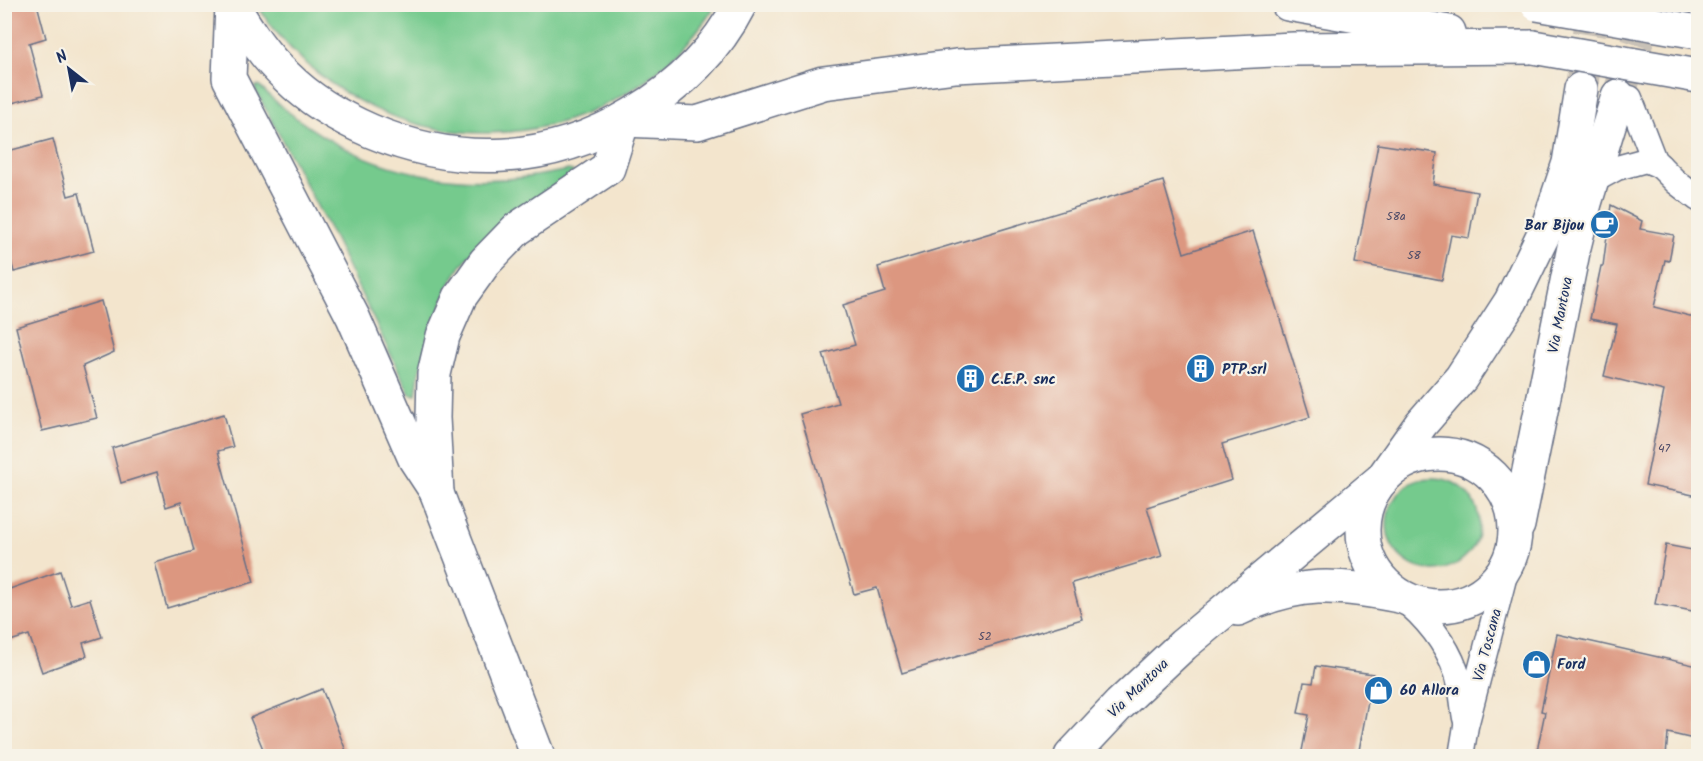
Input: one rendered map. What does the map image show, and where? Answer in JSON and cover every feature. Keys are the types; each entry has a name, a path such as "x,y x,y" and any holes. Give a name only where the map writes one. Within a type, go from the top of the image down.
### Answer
{"main road":[{"path":"232,5 267,57 309,96 358,125 415,147 454,155 479,156 531,153 579,141 623,120 670,90 689,72 723,32 740,4"},
{"path":"1288,4 1698,76"},
{"path":"1537,4 1698,32"},
{"path":"232,5 229,78 348,308 415,459 433,485 538,756"},
{"path":"623,120 697,123 823,83 956,66 1294,49 1533,47"},
{"name":"Via Mantova","path":"1399,596 1382,582 1370,563 1363,541 1364,519 1370,498 1421,424 1475,359 1529,268 1550,223 1565,177 1581,89"},
{"name":"Via Mantova","path":"1209,623 1279,593 1305,588 1357,587 1399,596 1423,605 1449,606 1473,598 1494,583 1512,551 1568,272 1589,190 1624,97"},
{"path":"438,497 435,484 436,459 432,393 437,356 450,317 472,279 517,229 608,168 623,120"},
{"name":"Via Mantova","path":"1071,756 1139,686 1209,623 1401,464 1423,455 1447,454 1471,460 1491,473 1506,492 1514,515 1512,551"}],"street":[{"path":"1624,97 1649,144 1651,156 1698,199"},
{"path":"1589,190 1599,177 1617,168 1646,160 1660,166"},
{"name":"Via Toscana","path":"1461,756 1466,726 1512,551"},
{"name":"Via Toscana","path":"1399,596 1418,611 1430,625 1457,672 1466,726"}],"green space":[{"path":"257,5 716,5 669,61 613,101 551,125 486,133 421,125 360,101 304,61"},
{"path":"256,86 327,139 364,157 402,170 441,177 482,180 573,171 508,217 476,247 461,266 448,287 419,373 416,395 410,394 335,240 255,89"},
{"path":"1433,478 1451,481 1466,491 1476,506 1479,524 1476,542 1466,557 1451,567 1433,570 1415,567 1400,557 1390,542 1387,524 1390,506 1400,491 1415,481"}],"building":[{"path":"4,4 37,4 46,38 29,43 43,95 4,105"},
{"path":"53,139 68,196 79,193 94,251 14,272 4,235 4,152"},
{"path":"1378,144 1437,153 1433,184 1477,192 1469,238 1451,235 1442,280 1355,263"},
{"name":"C.E.P. snc","path":"1163,181 1184,253 1253,231 1310,417 1222,444 1232,480 1147,507 1162,556 1072,583 1082,619 902,673 877,588 854,594 800,414 838,403 823,354 855,345 843,305 885,292 878,267"},
{"path":"1611,205 1642,221 1640,229 1674,235 1669,261 1665,260 1654,307 1698,318 1698,496 1645,485 1664,391 1604,376 1617,324 1590,319 1601,266 1603,266"},
{"path":"101,301 114,352 83,366 97,418 42,431 16,327"},
{"path":"224,414 233,447 218,451 254,582 167,608 155,563 194,551 181,502 166,507 157,472 121,483 112,448"},
{"path":"1666,545 1698,551 1698,612 1655,604"},
{"path":"60,571 71,605 90,599 102,637 83,643 87,656 42,672 29,635 4,643 4,591"},
{"path":"1557,634 1698,666 1698,740 1668,733 1666,756 1536,756 1545,712 1541,711"},
{"path":"1316,666 1373,674 1358,756 1301,756 1309,715 1298,713 1304,682 1313,683"},
{"path":"322,689 348,756 266,756 250,718"}],"tunnel":[{"path":"1582,83 1594,4"},
{"path":"1620,91 1650,4"}],"place":[{"name":"Bar Bijou","path":"1605,225"},
{"name":"PTP.srl","path":"1201,369"},
{"name":"C.E.P. snc","path":"970,379"},
{"name":"Ford","path":"1536,664"},
{"name":"60 Allora","path":"1379,690"}]}
